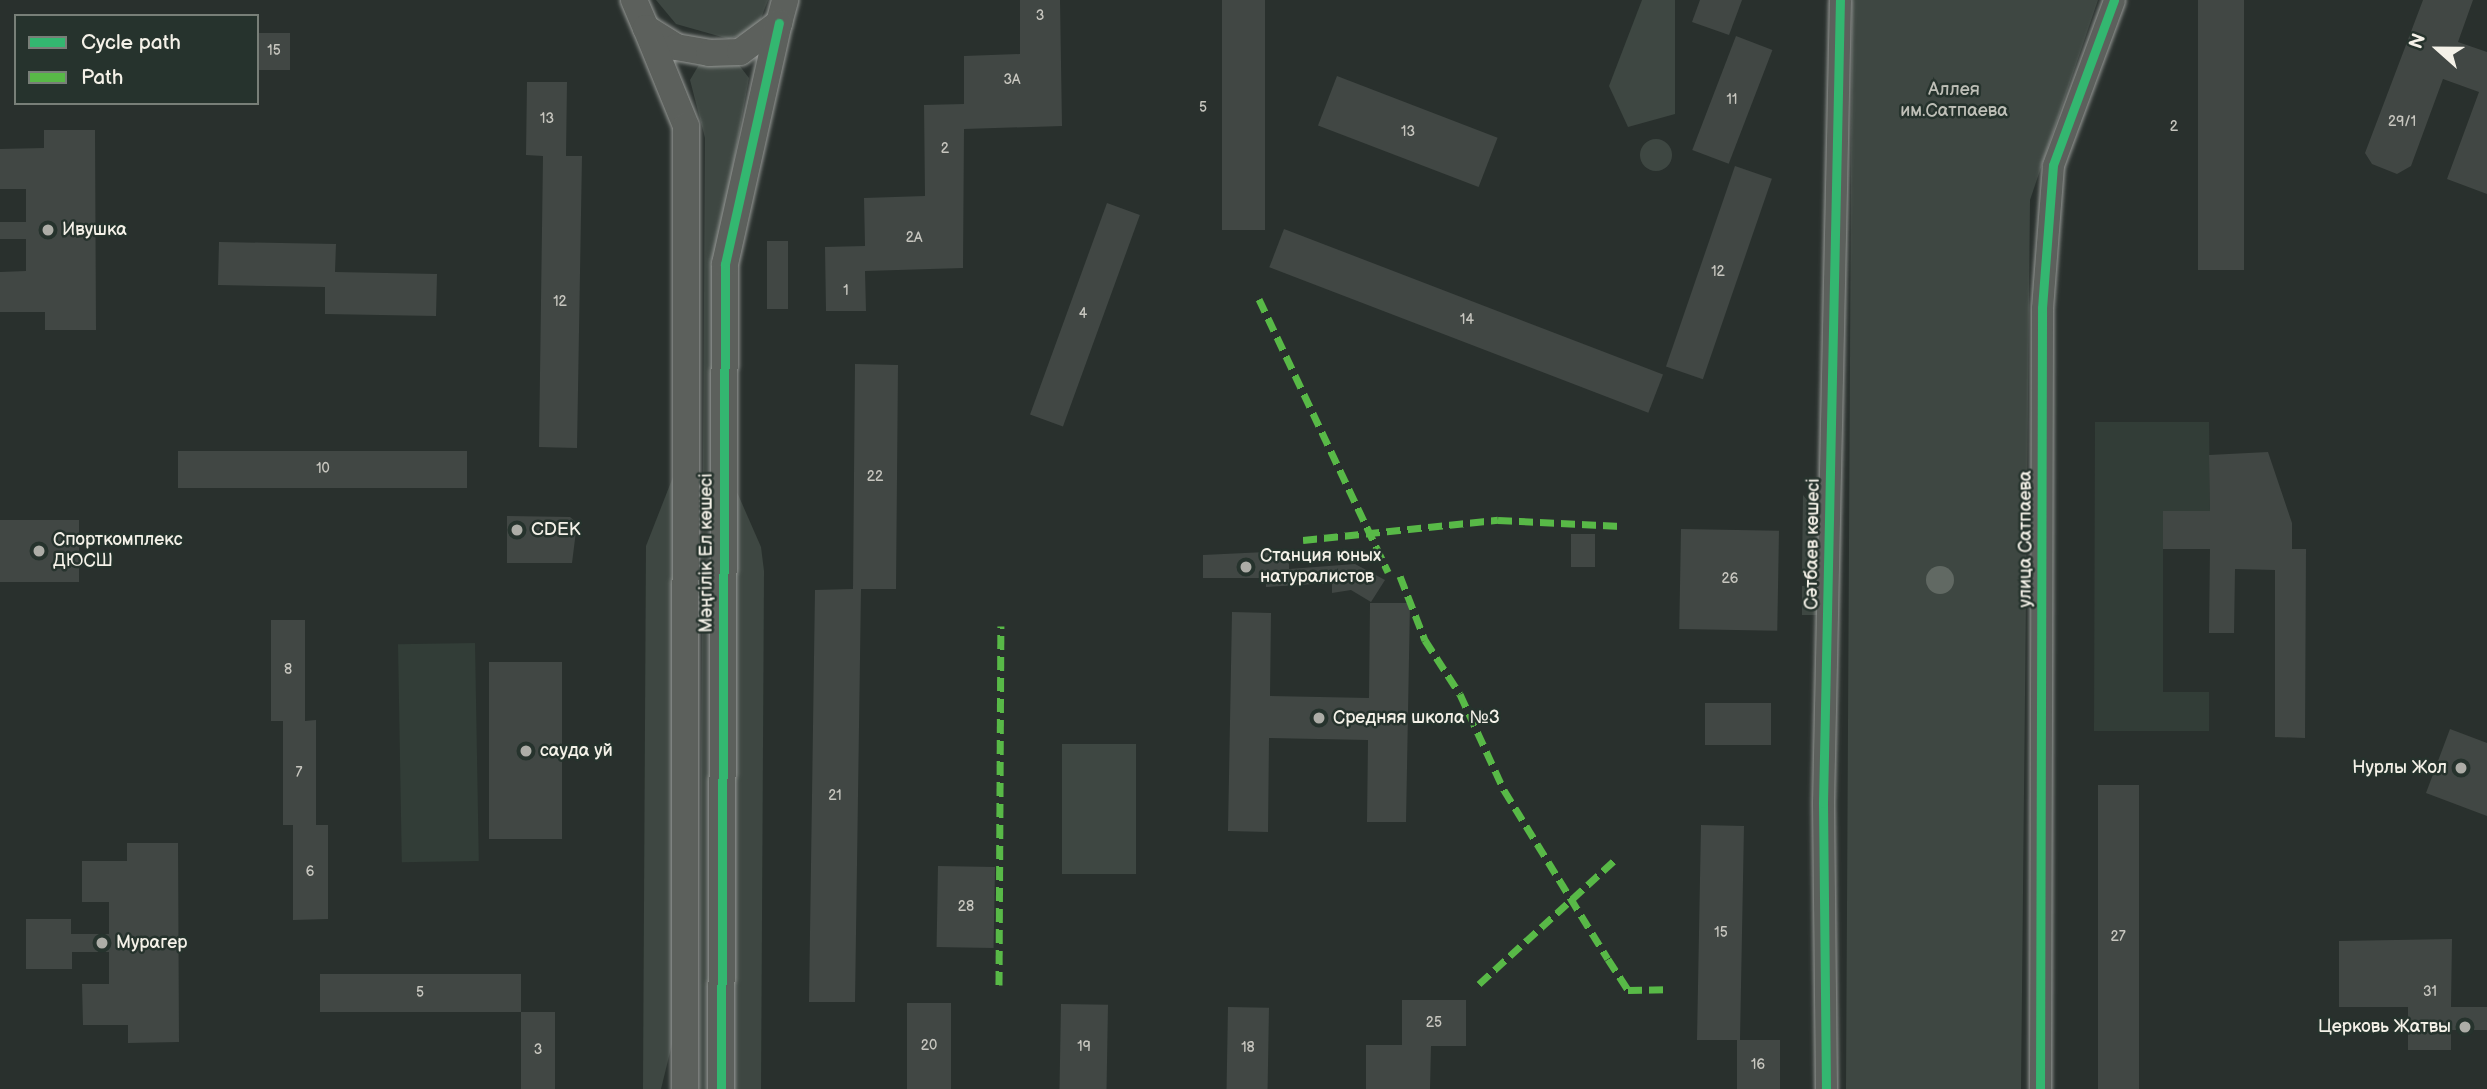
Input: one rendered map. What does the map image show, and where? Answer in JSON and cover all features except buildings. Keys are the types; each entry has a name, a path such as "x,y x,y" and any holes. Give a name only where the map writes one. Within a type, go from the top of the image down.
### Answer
{"street":[{"name":"Мәңгілік Ел көшесі","path":"634,0 687,126 685,1089"},
{"name":"Сәтбаев көшесі","path":"1826,1089 1823,803 1840,0"},
{"name":"улица Сатпаева","path":"2040,1089 2042,308 2053,165 2114,0"},
{"name":"Мәңгілік Ел көшесі","path":"646,28 676,47 709,53 740,52 782,12"},
{"name":"Мәңгілік Ел көшесі","path":"721,1089 725,264 782,12"}],"shaded area":[{"path":"2095,422 2209,422 2210,511 2163,511 2163,692 2209,692 2209,731 2094,731"},
{"path":"1940,566 1950,570 1954,580 1950,590 1940,594 1930,590 1926,580 1930,570"},
{"path":"475,643 479,861 402,862 398,644"}],"green space":[{"path":"656,0 768,0 757,29 729,39 676,24"},
{"path":"1642,0 1675,0 1675,114 1628,127 1609,86"},
{"name":"Аллея им.Сатпаева","path":"1852,0 2098,0 2030,200 2021,1089 1846,1089"},
{"path":"700,63 739,65 749,78 717,256 711,1089 699,1089 705,138 690,80"},
{"path":"1656,139 1668,143 1672,155 1668,167 1656,171 1644,167 1640,155 1644,143"},
{"path":"673,477 673,1040 661,1089 643,1089 646,546"},
{"path":"733,483 761,547 764,571 761,1089 733,1089"},
{"path":"1803,495 1819,515 1819,570 1802,570"},
{"path":"1802,586 1819,586 1819,615 1802,615"},
{"path":"1062,744 1136,744 1136,874 1062,874"}],"marked path":[{"path":"1259,299 1388,572"},
{"path":"1303,540 1498,520 1621,526"},
{"path":"1400,576 1425,640 1460,694 1504,790 1628,990 1667,989"},
{"path":"999,985 1001,626"},
{"path":"1479,984 1617,858"}],"cycle path":[{"path":"1826,1089 1823,803 1840,0"},
{"path":"2040,1089 2042,308 2053,165 2114,0"},
{"path":"721,1089 725,264 779,23"}],"place":[{"name":"Ивушка","path":"48,230"},
{"name":"CDEK","path":"517,530"},
{"name":"Спорткомплекс ДЮСШ","path":"39,551"},
{"name":"Станция юных натуралистов","path":"1246,567"},
{"name":"Средняя школа №3","path":"1319,718"},
{"name":"сауда уй","path":"526,751"},
{"name":"Нурлы Жол","path":"2461,768"},
{"name":"Мурагер","path":"102,943"},
{"name":"Церковь Жатвы","path":"2465,1027"}]}
